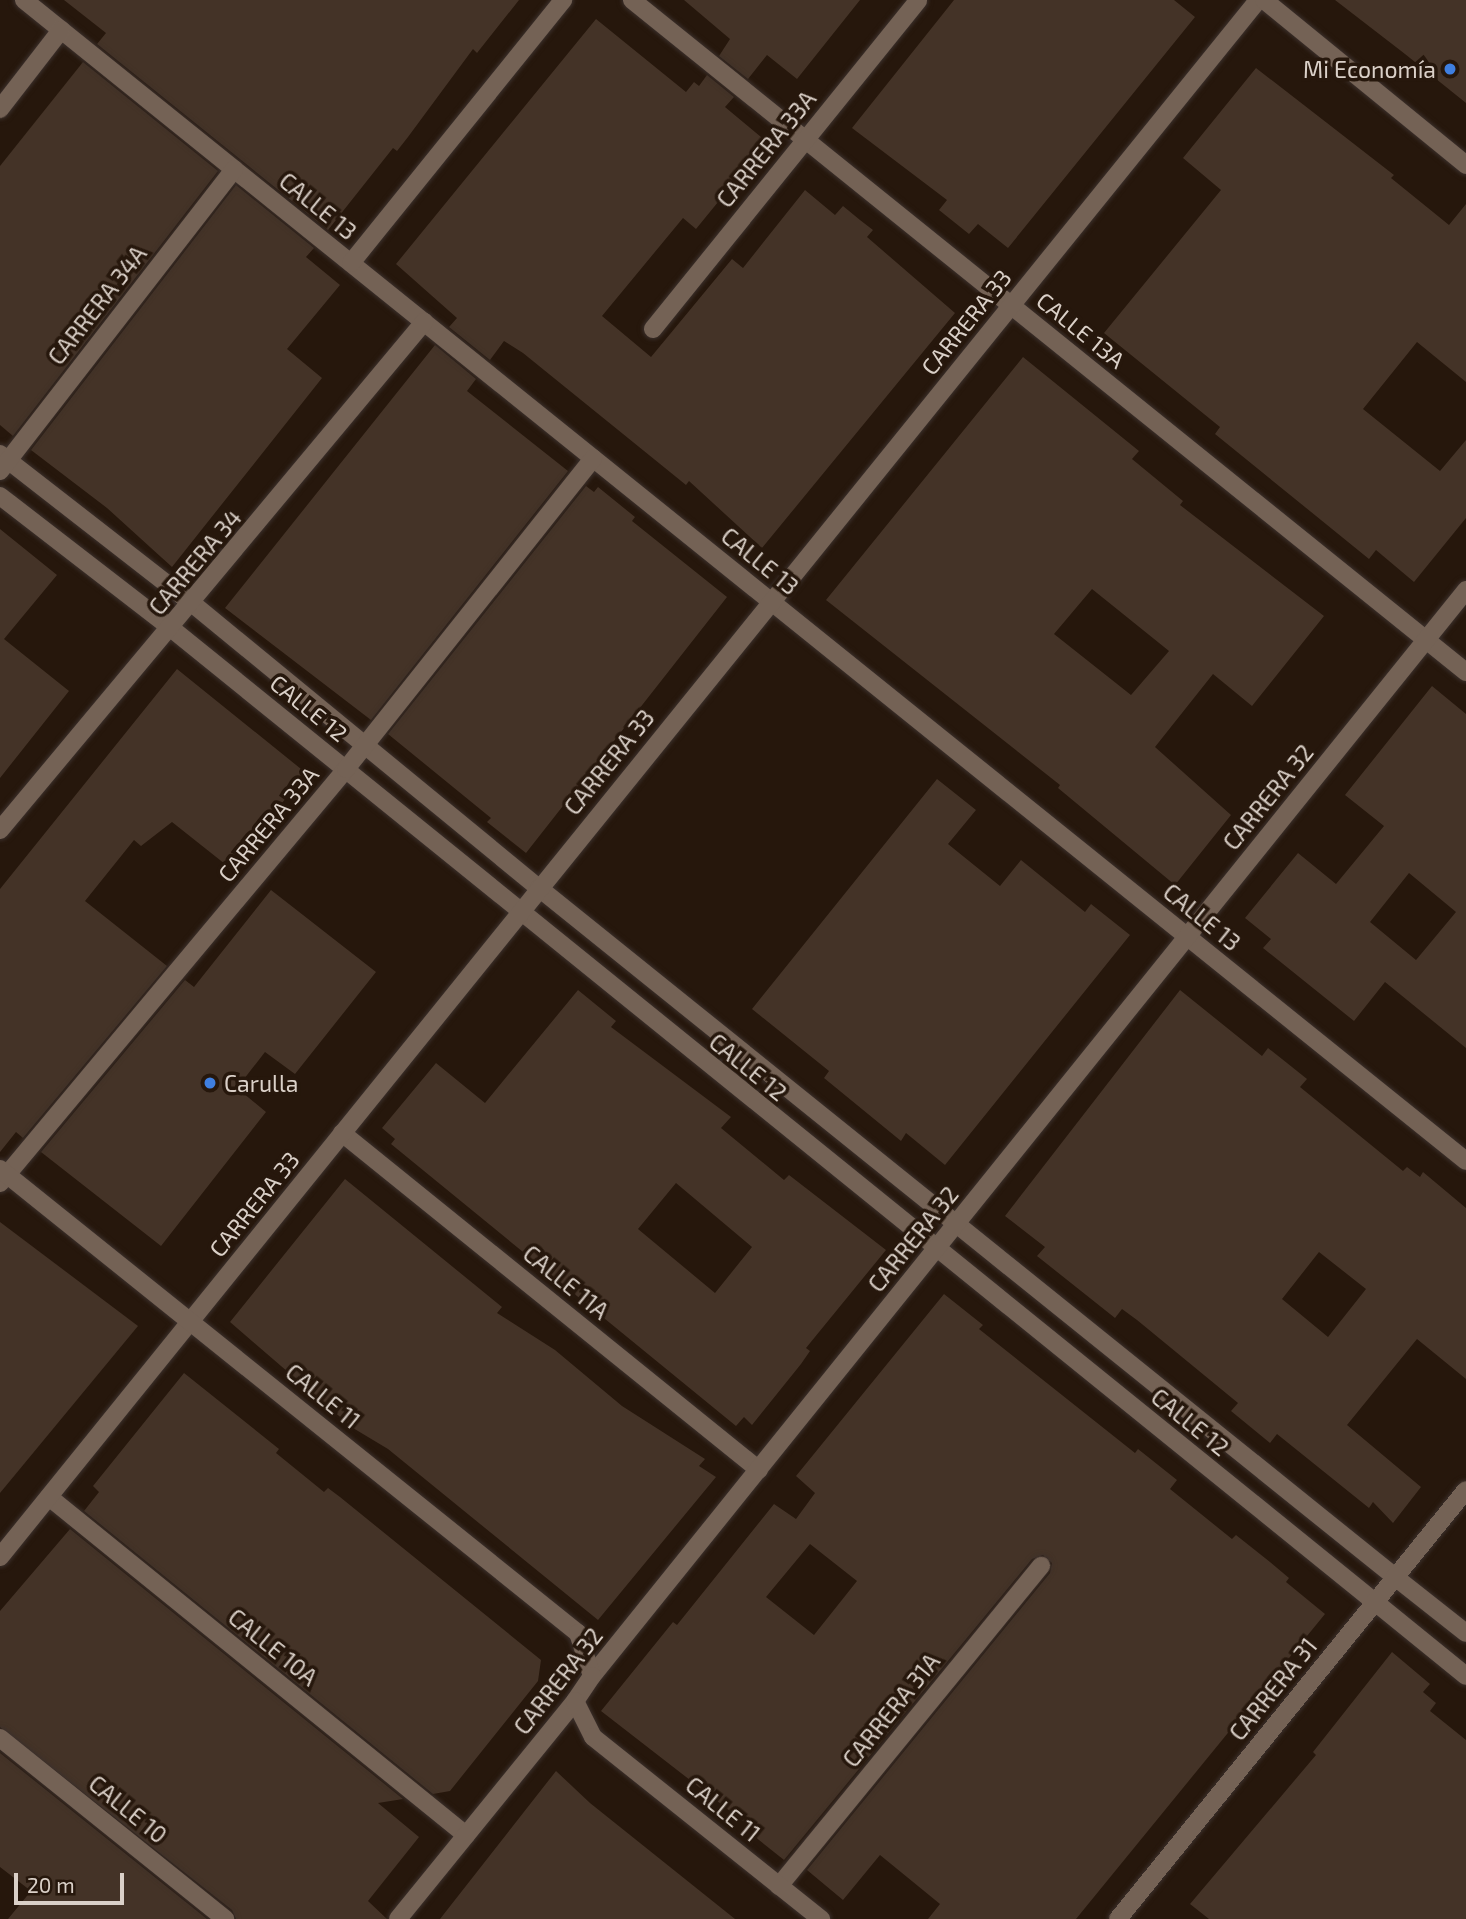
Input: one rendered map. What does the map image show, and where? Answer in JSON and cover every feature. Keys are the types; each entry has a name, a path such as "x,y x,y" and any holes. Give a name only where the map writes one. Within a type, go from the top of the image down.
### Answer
{"street":[{"name":"CALLE 13","path":"24,0 1466,1161"},
{"path":"351,263 563,0"},
{"name":"CALLE 13A","path":"632,0 1466,672"},
{"name":"CARRERA 33A","path":"653,329 918,0"},
{"name":"CARRERA 33","path":"0,1557 1258,0"},
{"path":"1264,0 1466,165"},
{"path":"0,109 61,30"},
{"name":"CARRERA 34A","path":"3,462 234,169"},
{"name":"CARRERA 34","path":"0,830 172,629 425,322"},
{"name":"CARRERA 33A","path":"2,1175 346,769 593,458"},
{"name":"CALLE 12","path":"3,462 192,604 538,888 1466,1633"},
{"name":"CALLE 12","path":"0,496 172,629 346,769 936,1250 1466,1676"},
{"name":"CARRERA 32","path":"398,1919 1466,590"},
{"name":"CALLE 11A","path":"342,1133 759,1469"},
{"name":"CALLE 11","path":"2,1175 190,1321 579,1633 592,1676"},
{"name":"CARRERA 31","path":"1118,1919 1466,1490"},
{"name":"CALLE 10A","path":"48,1497 466,1835"},
{"name":"CARRERA 31A","path":"779,1886 1041,1566"},
{"name":"CALLE 11","path":"575,1701 593,1737 821,1919"},
{"name":"CALLE 10","path":"0,1738 225,1919"}],"building":[{"path":"64,0 519,0 477,53 473,49 397,151 393,148 328,230 97,44 106,33"},
{"path":"684,0 860,0 797,79 767,55 748,79 719,56 730,39"},
{"path":"954,0 1174,0 1195,17 1008,248 978,224 969,234 939,210 947,200 852,128"},
{"path":"1335,0 1466,0 1466,103 1405,54"},
{"path":"596,19 686,92 694,82 699,86 707,75 734,97 725,107 767,142 696,229 683,218 602,316 651,357 732,259 743,268 805,190 835,215 843,206 873,230 867,237 955,313 762,548 689,481 686,485 523,353 504,341 490,360 449,327 457,318 396,264"},
{"path":"83,62 218,171 13,436 0,425 0,166"},
{"path":"1256,68 1394,175 1391,178 1449,225 1466,204 1466,382 1417,342 1363,409 1440,471 1466,440 1466,518 1414,582 1376,550 1369,559 1215,434 1220,427 1104,333 1221,190 1183,158"},
{"path":"236,185 314,248 306,257 340,285 287,349 322,378 172,567 107,508 31,450"},
{"path":"435,345 476,379 467,391 568,471 371,720 225,608"},
{"path":"1023,357 1139,451 1132,459 1183,501 1180,505 1324,616 1252,706 1213,674 1155,747 1231,815 1175,885 1058,788 1060,785 826,600","holes":["1092,589 1169,651 1131,695 1054,634"]},
{"path":"586,486 594,492 598,487 635,517 632,521 727,597 526,853 487,822 491,818 388,734"},
{"path":"0,529 57,575 4,639 69,691 0,778"},
{"path":"177,669 306,773 230,868 172,822 141,846 134,840 85,901 167,966 23,1138 16,1132 0,1152 0,889"},
{"path":"1432,686 1466,714 1466,1048 1385,982 1354,1021 1263,948 1271,939 1245,918 1298,853 1336,884 1384,826 1345,795","holes":["1409,873 1456,912 1416,960 1370,922"]},
{"path":"937,779 976,810 948,844 1000,886 1021,860 1085,912 1091,904 1130,935 945,1165 906,1133 901,1141 824,1078 829,1071 752,1009"},
{"path":"271,890 376,972 295,1074 265,1052 237,1088 266,1112 161,1246 41,1152 185,980 194,987"},
{"path":"578,990 616,1021 611,1027 731,1117 721,1128 784,1180 789,1175 886,1250 806,1348 810,1351 801,1364 752,1425 744,1417 736,1426 391,1144 395,1139 382,1128 436,1063 485,1103","holes":["676,1183 752,1247 715,1293 638,1229"]},
{"path":"1180,990 1262,1056 1268,1048 1307,1079 1300,1087 1403,1171 1407,1167 1420,1177 1423,1172 1466,1208 1466,1379 1417,1339 1347,1425 1421,1487 1393,1523 1373,1502 1369,1508 1277,1434 1270,1443 1231,1411 1238,1403 1137,1320 1122,1309 1115,1318 1037,1256 1045,1247 1005,1216","holes":["1319,1252 1366,1289 1328,1337 1282,1299"]},
{"path":"345,1179 502,1307 497,1313 555,1350 622,1406 705,1459 699,1466 716,1477 598,1620 388,1449 353,1428 230,1322"},
{"path":"0,1222 138,1326 0,1493"},
{"path":"944,1294 983,1325 979,1329 1135,1453 1138,1449 1177,1480 1170,1489 1232,1539 1236,1535 1270,1562 1289,1578 1286,1582 1325,1614 1076,1919 928,1919 940,1904 880,1855 843,1900 807,1870 1050,1573 1052,1563 1043,1555 1032,1559 784,1860 754,1836 757,1832 601,1711 673,1622 677,1625 774,1504 796,1519 815,1493 796,1476","holes":["810,1544 857,1581 814,1635 766,1597"]},
{"path":"184,1373 279,1449 276,1453 324,1492 328,1488 340,1497 541,1660 538,1681 450,1791 433,1794 84,1511 99,1492 93,1486"},
{"path":"70,1529 403,1799 378,1803 419,1837 368,1901 387,1919 236,1919 232,1910 0,1727 0,1611"},
{"path":"1392,1652 1430,1684 1423,1692 1436,1703 1430,1711 1466,1740 1466,1919 1209,1919 1190,1904 1316,1755 1313,1752"},
{"path":"0,1753 207,1919 8,1919 31,1891 0,1867"},
{"path":"556,1771 590,1803 735,1919 440,1919"}],"place":[{"name":"Mi Economía","path":"1450,69"},
{"name":"Carulla","path":"210,1083"}]}
